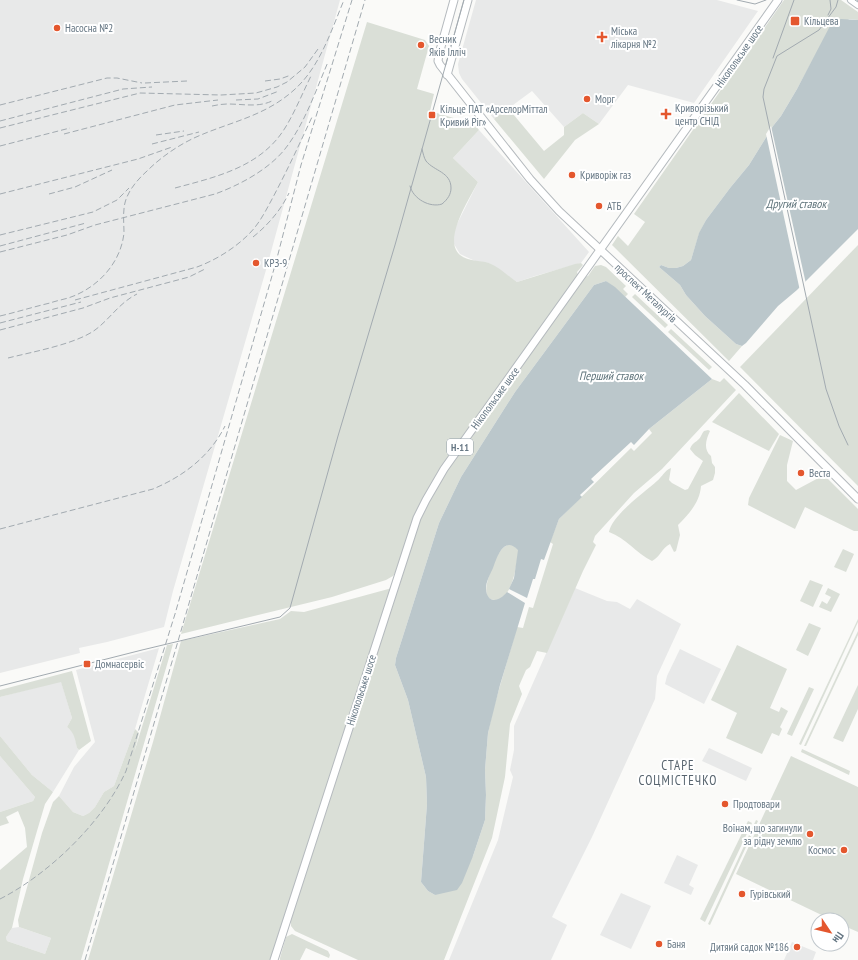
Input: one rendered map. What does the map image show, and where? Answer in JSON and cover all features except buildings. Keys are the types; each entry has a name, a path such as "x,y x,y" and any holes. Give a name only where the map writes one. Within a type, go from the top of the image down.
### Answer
{"main road":[{"name":"проспект Металургів","path":"454,0 438,58 440,65 447,75 545,196 745,385 858,499"},
{"path":"447,75 468,0"},
{"name":"Нікопольське шосе","path":"274,960 415,525 426,500 444,469 778,0"},
{"path":"851,0 858,5"}],"shaded area":[{"path":"0,0 340,0 266,270 173,591 164,627 79,648 80,653 0,673"},
{"name":"Міська лікарня №2","path":"476,0 717,0 758,11 694,103 628,85 599,124 583,113 564,127 532,91 494,119 462,79 459,73 458,64"},
{"path":"784,0 841,0 858,12 858,20 849,19 816,54 781,116 773,126 749,165 706,220 699,234 691,260 683,266 676,268 669,268 661,265 659,267 680,285 686,295 705,316 736,344 742,346 729,361 612,245 618,236 628,246 645,222 634,214"},
{"path":"367,22 425,40 429,46 417,89 434,94 430,111 474,124 479,130 453,158 478,182 464,208 456,230 454,240 455,248 460,255 467,259 489,263 500,269 517,282 575,264 581,263 583,265 577,272 578,275 442,468 393,576 386,580 332,597 181,634"},
{"path":"508,108 544,151 564,135 564,127 583,113 599,124 575,140 544,179 494,119"},
{"path":"479,130 589,252 581,263 517,282 489,263 475,261 460,254 454,244 454,230 478,182 453,158"},
{"path":"858,245 858,486 740,367"},
{"path":"601,265 606,267 626,286 623,289 628,294 625,297 606,281 594,285 515,392 461,477 439,523 396,658 395,665 408,700 426,777 427,804 421,882 428,891 435,895 473,856 485,820 485,770 488,733 493,710 517,627 523,628 529,607 533,608 553,544 550,542 559,519 631,448 634,451 652,433 649,429 712,379 720,382 724,378 736,390 662,469 634,493 595,536 593,542 596,545 547,653 537,651 530,667 526,670 519,686 522,694 510,724 505,777 492,838 444,960 358,960 295,931 291,926 291,920 420,519 428,501 447,471 584,277 588,276 595,266"},
{"path":"635,294 668,325 665,328 632,297"},
{"path":"671,329 712,367 709,370 668,332"},
{"path":"739,393 779,434 769,451 712,422"},
{"path":"704,431 710,431 706,441 706,448 715,467 713,480 701,486 699,497 690,512 678,525 680,535 676,551 674,552 670,544 652,561 621,538 609,532 611,525 622,511 671,468 669,480 685,490 688,489 703,461 690,449"},
{"path":"780,435 793,441 787,465 787,481 796,490 824,475 858,509 858,531 854,531 805,507 795,529 748,505 749,498"},
{"path":"509,544 519,550 513,580 506,594 501,598 492,600 487,596 486,591 491,570 501,550"},
{"path":"843,549 854,554 846,572 834,567"},
{"path":"810,580 823,585 813,607 800,601"},
{"path":"392,588 271,960 88,960 153,742 181,641 280,619 291,611 304,612"},
{"path":"575,588 607,601 617,602 630,609 637,599 681,624 657,676 655,699 592,837 552,917 567,925 551,960 449,960 498,840 513,777 510,770 514,750 514,726"},
{"path":"828,588 840,594 831,612 819,607 822,601 827,604 831,597 825,594"},
{"path":"858,619 858,622 801,745 799,744"},
{"path":"809,623 821,628 808,656 796,650"},
{"path":"858,631 858,635 806,746 804,746"},
{"path":"173,644 81,960 0,960 0,870 27,847 25,828 18,811 6,817 9,823 0,826 0,812 33,801 35,797 0,756 0,736 32,775 53,792 45,804 23,879 12,928 6,937 7,941 45,954 51,938 19,927 18,920 42,833 53,802 59,796 73,812 83,816 95,807 104,792 114,786 135,729 139,733 134,753 167,645"},
{"path":"737,645 787,669 770,708 779,712 781,707 788,711 780,727 782,729 779,736 772,733 762,754 726,738 737,713 711,700"},
{"name":"Домнасервіс","path":"159,648 135,729 114,786 104,792 95,807 89,813 83,816 73,812 59,796 74,767 95,742 76,670"},
{"path":"680,649 721,669 704,704 665,684 667,676"},
{"path":"72,671 91,741 79,750 73,734 67,727 72,718 61,682 0,697 0,690"},
{"path":"61,681 72,718 67,727 72,731 79,750 53,792 32,775 0,736 0,697"},
{"path":"858,685 858,709 843,742 833,738"},
{"path":"809,687 814,689 792,736 787,734"},
{"path":"709,748 752,768 746,781 702,761"},
{"path":"802,749 850,771 849,775 801,752"},
{"path":"0,756 35,797 33,801 0,812"},
{"path":"791,756 858,787 858,932 850,928 850,912 815,912 736,874"},
{"path":"756,820 758,821 710,925 708,924"},
{"path":"748,821 752,823 705,922 700,919"},
{"path":"677,855 698,865 689,885 694,888 691,895 664,883"},
{"path":"621,893 651,906 631,949 600,935"},
{"path":"19,927 51,938 45,954 7,941 6,937 12,928"},
{"path":"292,934 328,951 330,955 329,958 306,948 300,960 280,960 286,937"},
{"name":"Дитяий садок №186","path":"792,942 810,950 810,952 816,952 813,960 784,960"}],"water":[{"name":"Другий ставок","path":"837,20 858,20 858,229 797,290 778,306 742,346 736,344 705,316 686,295 680,285 659,267 661,265 669,268 676,268 683,266 691,260 699,233 706,220 749,165 773,126 781,116 830,26"},
{"name":"Перший ставок","path":"606,281 615,287 712,379 649,429 634,445 631,442 591,479 594,482 580,495 582,497 559,519 544,560 541,559 527,598 509,589 514,578 518,550 509,545 505,546 499,554 488,578 486,589 487,594 494,600 500,598 507,592 525,603 500,685 488,733 485,770 485,820 462,883 457,890 435,895 428,891 421,882 427,804 426,777 408,700 395,665 396,658 439,523 461,477 515,392 594,285"}],"pier":[{"path":"771,126 806,284 800,291 766,134"}],"tram line":[{"path":"0,686 280,617 290,608 464,0"},
{"path":"737,0 755,4 766,0"},
{"path":"773,58 794,0"},
{"path":"828,15 831,9 830,0"},
{"path":"838,0 836,7 819,30 777,56 764,89 763,97 826,389 839,426 848,445"},
{"path":"410,186 418,198 432,205 442,204 450,192 451,188 448,178 426,161 422,149"}],"railway":[{"path":"0,316 73,296 94,285 108,270 119,253 124,233 126,198 139,179 157,161 181,145 207,132 271,107 294,90 303,81 318,60 344,0"},
{"path":"0,899 37,876 73,845 104,809 126,771 175,614 276,262 301,165 352,0"},
{"path":"85,960 365,0"},
{"path":"0,128 140,93 221,95 256,93 277,87 287,82 305,67 318,49"},
{"path":"0,252 67,235 95,225 215,194 245,181 273,161 288,145 305,115 328,62"},
{"path":"265,81 280,79 291,75"},
{"path":"175,188 236,168 263,152 275,141 285,128 311,76"},
{"path":"0,105 107,78 117,78 142,83"},
{"path":"145,83 187,81"},
{"path":"0,121 123,89 152,87"},
{"path":"236,100 258,99 279,91"},
{"path":"64,134 175,105 218,100"},
{"path":"212,106 226,104 257,105 274,100"},
{"path":"75,300 197,267 218,257 238,244 253,230 264,214 312,117"},
{"path":"0,146 70,128"},
{"path":"156,135 184,131"},
{"path":"152,144 199,132"},
{"path":"0,194 138,159 172,147"},
{"path":"49,194 75,187 112,170"},
{"path":"0,235 93,212 117,200 129,188"},
{"path":"253,237 274,217 289,193"},
{"path":"0,246 86,223"},
{"path":"0,330 83,308 110,298 189,277 205,269"},
{"path":"8,358 53,347 87,335 100,326 120,306 137,294"},
{"path":"0,323 81,302"},
{"path":"0,529 153,489 164,484 175,478 204,456 212,447 225,426"}],"place":[{"name":"Кільцева","path":"795,21"},
{"name":"Насосна №2","path":"57,28"},
{"name":"Міська лікарня №2","path":"602,37"},
{"name":"Весник Яків Ілліч","path":"421,45"},
{"name":"Морг","path":"587,99"},
{"name":"Криворізький центр СНІД","path":"666,114"},
{"name":"Кільце ПАТ «АрселорМіттал Кривий Ріг»","path":"432,115"},
{"name":"Криворіж газ","path":"572,175"},
{"name":"АТБ","path":"599,206"},
{"name":"КРЗ-9","path":"256,263"},
{"name":"Веста","path":"801,473"},
{"name":"Домнасервіс","path":"87,664"},
{"name":"Продтовари","path":"725,804"},
{"name":"Воїнам, що загинули за рідну землю","path":"810,834"},
{"name":"Космос","path":"844,850"},
{"name":"Гурівський","path":"742,894"},
{"name":"Баня","path":"659,944"},
{"name":"Дитяий садок №186","path":"797,947"}],"district":[{"name":"СТАРЕ СОЦМІСТЕЧКО","path":"678,772"}]}
